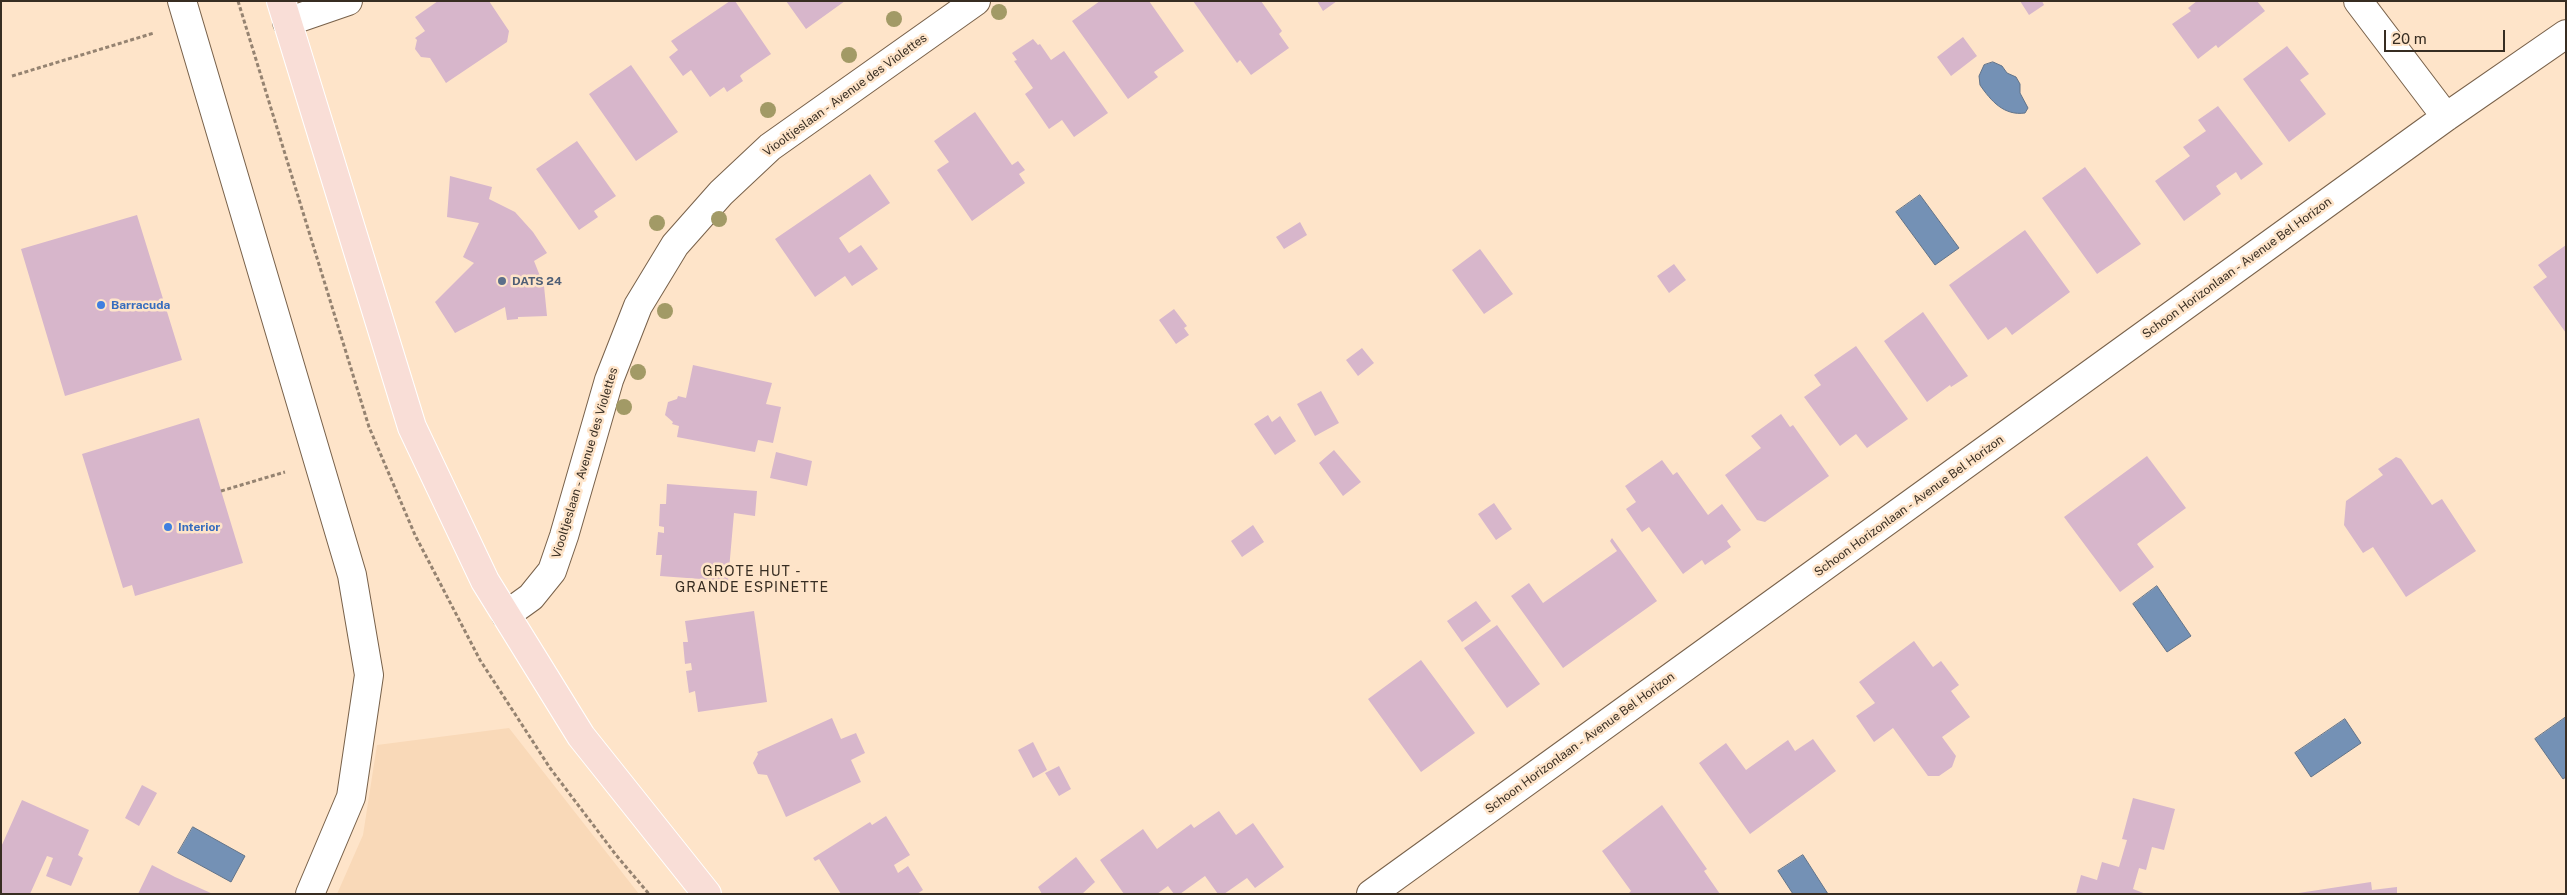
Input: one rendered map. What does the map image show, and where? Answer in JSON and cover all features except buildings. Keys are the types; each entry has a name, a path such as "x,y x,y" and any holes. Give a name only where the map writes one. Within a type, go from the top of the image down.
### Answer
{"main road":[{"path":"284,12 412,427 485,581 581,736 707,894"}],"street":[{"path":"284,12 348,1"},
{"name":"Viooltjeslaan - Avenue des Violettes","path":"506,615 531,598 552,571 609,380 638,306 676,245 721,193 770,147 976,1"},
{"path":"2358,1 2446,117"},
{"path":"185,12 352,575 369,675 351,798 310,894"},
{"name":"Schoon Horizonlaan - Avenue Bel Horizon","path":"1371,894 2446,117 2566,34"}],"path":[{"path":"12,76 185,12"},
{"path":"221,490 319,461"}],"shaded area":[{"path":"509,728 639,894 337,894 363,835 377,745"}],"water":[{"path":"1993,62 2002,66 2007,73 2016,77 2020,84 2020,93 2028,108 2025,113 2004,110 1989,97 1980,85 1979,76 1984,65"},
{"path":"1920,195 1959,248 1935,265 1896,212"},
{"path":"2157,586 2191,636 2167,652 2133,604"},
{"path":"2566,717 2566,777 2563,779 2535,739"},
{"path":"2345,719 2361,743 2311,777 2295,753"},
{"path":"193,827 245,856 231,882 178,853"},
{"path":"1803,855 1828,894 1793,894 1778,871"}],"place":[{"name":"DATS 24","path":"502,281"},
{"name":"Barracuda","path":"101,305"},
{"name":"Interior","path":"168,527"}],"district":[{"name":"GROTE HUT - GRANDE ESPINETTE","path":"752,580"}]}
